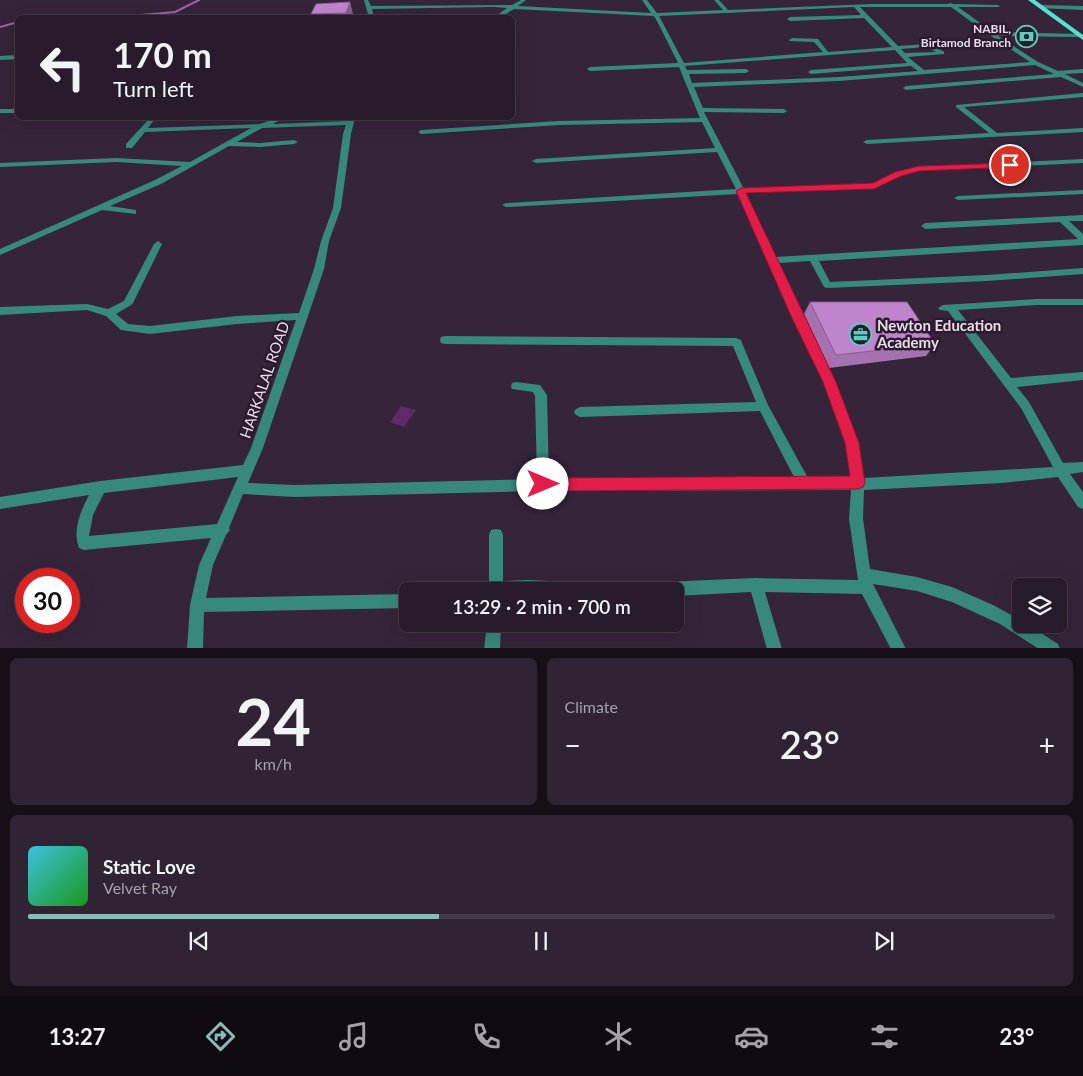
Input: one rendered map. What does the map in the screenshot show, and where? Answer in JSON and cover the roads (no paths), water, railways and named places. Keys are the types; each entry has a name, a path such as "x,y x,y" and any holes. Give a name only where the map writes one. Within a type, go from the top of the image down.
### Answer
{"main road":[{"path":"1031,0 1044,7 1082,35"},
{"path":"1037,0 1044,7"}],"street":[{"path":"366,0 371,15"},
{"path":"500,15 524,0"},
{"path":"644,0 656,15 691,85 702,115 741,191 829,382 852,443 858,483 856,519 865,581 899,648"},
{"path":"716,0 727,12"},
{"path":"945,0 1000,40 1036,63 1083,85"},
{"path":"368,8 512,7 656,15 856,6 998,6"},
{"path":"856,6 912,64 923,72"},
{"path":"1044,7 1083,8"},
{"path":"790,19 866,16"},
{"path":"992,34 1082,35"},
{"path":"792,40 816,40 827,54"},
{"path":"683,69 827,54 1000,40"},
{"path":"904,55 942,53 934,47 929,47"},
{"path":"0,58 15,57"},
{"path":"691,85 772,83 1036,63"},
{"path":"811,72 912,64"},
{"path":"590,69 746,71"},
{"path":"906,88 1083,71"},
{"path":"994,134 958,106 1083,95"},
{"path":"0,111 15,111"},
{"path":"421,132 784,111"},
{"path":"129,146 151,120"},
{"path":"0,252 193,164 259,127 276,120"},
{"path":"143,130 259,127 351,120"},
{"name":"HARKALAL ROAD","path":"195,648 197,605 206,565 248,470 304,316 337,208 347,134 351,120"},
{"path":"867,142 1083,130"},
{"path":"230,144 260,146 294,142"},
{"path":"536,161 719,150"},
{"path":"0,165 116,160 193,164"},
{"path":"506,206 741,191 874,186 898,174 919,169 1083,161"},
{"path":"958,198 1083,192"},
{"path":"99,207 133,212"},
{"path":"925,226 1083,218"},
{"path":"1062,219 1083,240"},
{"path":"773,260 1083,240"},
{"path":"109,313 128,303 158,244"},
{"path":"813,258 827,285 987,278 1083,271"},
{"path":"1083,302 1037,302 947,308 1025,405 1060,470 1083,503"},
{"path":"0,311 87,307 109,313 125,327 150,330 238,320 304,316"},
{"path":"444,340 732,341 737,343 763,406 804,483"},
{"path":"1009,384 1083,376"},
{"path":"516,386 536,388 541,395 543,484"},
{"path":"580,412 763,406"},
{"path":"240,488 295,491 543,484 876,484 1002,477 1015,473 1053,474 1060,470 1083,467"},
{"path":"0,503 100,487 248,470"},
{"path":"100,487 84,522 82,536 84,543 223,530"},
{"path":"496,535 496,582"},
{"path":"684,590 877,579 917,584 964,599 1053,648"},
{"path":"756,585 775,648"},
{"path":"197,605 399,601"},
{"path":"492,648 493,632"}],"waterway":[{"path":"141,15 175,12 199,0"},
{"path":"0,27 15,23"}],"place":[{"name":"NABIL, Birtamod Branch","path":"1027,36"},
{"name":"Newton Education Academy","path":"861,335"}]}
